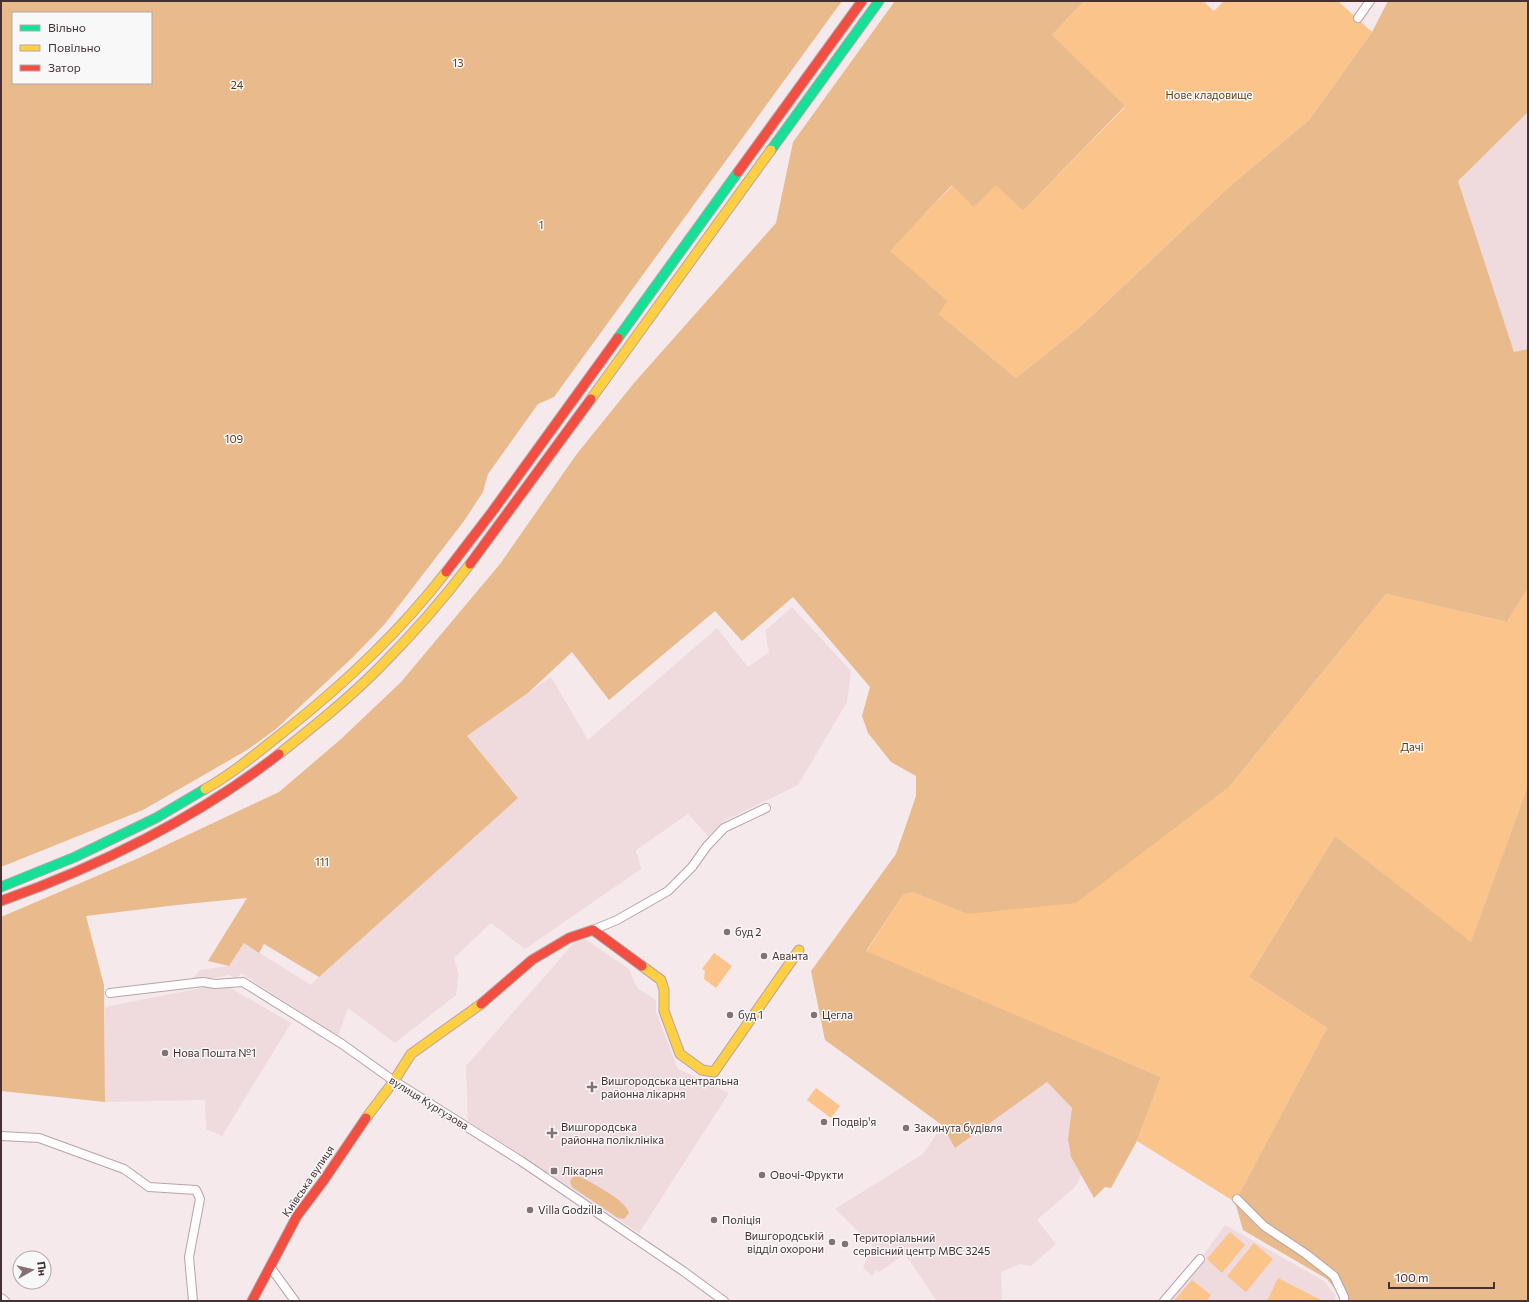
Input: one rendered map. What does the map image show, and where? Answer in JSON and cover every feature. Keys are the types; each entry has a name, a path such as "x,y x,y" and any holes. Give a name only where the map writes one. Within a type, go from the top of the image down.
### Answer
{"main road":[{"path":"1,887 82,854 156,818 212,786 315,707 368,660 433,589 492,512 862,1"},
{"path":"1,901 84,868 160,831 219,797 272,759 323,719 378,669 443,599 504,519 879,1"},
{"path":"592,930 661,980 664,990 664,1011 680,1054 702,1070 714,1072 799,950"},
{"name":"Київська вулиця","path":"252,1301 271,1268 297,1216 324,1180 373,1108 394,1081 411,1054 478,1006 532,960 569,938 592,930"}],"street":[{"path":"1358,18 1370,1"},
{"path":"592,930 617,920 668,892 692,867 707,846 724,828 766,808"},
{"name":"вулиця Кургузова","path":"110,993 203,982 215,984 243,982 342,1044 394,1081 525,1164 683,1271 724,1301"},
{"path":"1,1136 39,1138 124,1169 149,1187 196,1190 200,1199 189,1257 193,1301"},
{"path":"1237,1199 1264,1226 1306,1254 1334,1276 1344,1297 1344,1301"},
{"path":"1164,1301 1200,1259"},
{"path":"271,1268 295,1301"},
{"path":"1,1298 5,1301"}],"shaded area":[{"path":"1528,112 1528,349 1514,352 1458,181"},
{"path":"792,607 851,671 847,702 798,785 724,821 708,836 688,814 636,850 641,869 525,949 491,923 454,958 459,974 456,995 395,1043 348,1008 338,1036 241,973 237,979 229,975 189,982 200,970 229,966 244,943 311,985 324,971 518,797 467,736 551,677 588,740 717,628 748,667 769,652 765,631"},
{"name":"Вишгородська центральна районна лікарня","path":"580,936 629,969 637,988 656,1000 656,1012 678,1069 729,1093 639,1233 468,1121 466,1066"},
{"path":"211,986 227,986 291,1023 222,1136 206,1129 205,1100 105,1102 105,1007"},
{"path":"1047,1082 1072,1108 1068,1139 1071,1157 1081,1175 1076,1186 1037,1220 1056,1244 1031,1266 1020,1264 1001,1272 1002,1301 937,1301 905,1254 879,1272 876,1270 872,1276 863,1267 873,1246 835,1209 923,1154 943,1125"},
{"path":"1225,1225 1324,1281 1336,1296 1334,1301 1171,1301"}],"green space":[{"path":"1,1 842,1 554,397 538,404 488,474 483,492 464,521 384,625 353,657 276,729 247,750 143,810 1,867"},
{"name":"111","path":"895,1 1084,1 1052,35 1125,106 1023,211 996,185 974,207 952,185 890,251 948,301 939,314 1016,378 1082,325 1230,186 1309,120 1372,32 1388,1 1528,1 1528,112 1458,181 1514,352 1528,349 1528,588 1507,622 1386,594 1230,786 1076,903 967,914 912,892 903,895 866,951 1161,1077 1137,1141 1111,1188 1105,1187 1094,1198 1071,1157 1068,1139 1072,1108 1047,1082 955,1148 942,1125 825,1040 811,971 896,854 916,796 916,776 891,762 868,733 862,716 870,687 793,597 742,641 715,611 609,700 572,652 528,693 467,736 518,798 319,977 264,944 259,953 244,943 229,966 208,961 247,898 86,916 104,985 105,1102 1,1091 1,917 141,857 279,792 341,739 401,682 500,564 576,455 634,383 776,223 793,142"},
{"name":"Нове кладовище","path":"1084,1 1203,1 1214,11 1224,1 1338,1 1372,32 1309,120 1230,186 1082,325 1016,378 939,314 948,301 889,251 953,185 996,184 1023,211 1125,107 1052,35"},
{"name":"Дачі","path":"1528,588 1528,785 1471,943 1335,836 1249,977 1327,1028 1235,1202 1137,1141 1161,1077 866,952 903,895 912,892 967,914 1230,786 1386,594 1507,622"},
{"path":"1528,785 1528,1301 1339,1301 1340,1295 1327,1279 1243,1230 1235,1202 1327,1028 1249,977 1335,836 1471,942"},
{"path":"714,953 732,966 716,988 704,979 705,971 702,969"},
{"path":"816,1088 840,1106 831,1118 807,1100"},
{"path":"574,1175 579,1176 615,1197 621,1202 629,1213 624,1219 618,1218 572,1187 570,1181"},
{"path":"1230,1232 1245,1245 1222,1273 1207,1259"},
{"path":"1254,1243 1273,1259 1246,1292 1227,1276"},
{"path":"1278,1278 1323,1301 1267,1301"},
{"path":"1192,1280 1211,1295 1206,1301 1174,1301"}],"traffic: fast":[{"path":"771,150 879,1"},
{"path":"618,338 738,172"},
{"path":"1,887 75,857 156,818 205,789"}],"traffic: slow":[{"path":"591,399 771,150"},
{"path":"279,754 342,702 378,669 426,618 470,564"},
{"path":"205,789 225,777 254,756 348,678 409,616 446,572"},
{"path":"642,966 661,980 664,990 664,1011 680,1054 702,1070 714,1072 799,950"},
{"path":"366,1118 394,1081 411,1054 481,1004"}],"traffic: jam":[{"path":"738,172 862,1"},
{"path":"446,572 492,512 618,338"},
{"path":"470,564 591,399"},
{"path":"1,901 74,873 146,838 215,799 279,754"},
{"path":"481,1004 532,960 569,938 593,930 642,966"},
{"path":"252,1301 297,1216 324,1180 366,1118"}],"place":[{"name":"буд 2","path":"727,932"},
{"name":"Аванта","path":"764,956"},
{"name":"буд 1","path":"730,1015"},
{"name":"Цегла","path":"814,1015"},
{"name":"Нова Пошта №1","path":"165,1053"},
{"name":"Вишгородська центральна районна лікарня","path":"592,1087"},
{"name":"Подвір'я","path":"824,1122"},
{"name":"Закинута будівля","path":"906,1128"},
{"name":"Вишгородська районна поліклініка","path":"552,1133"},
{"name":"Лікарня","path":"554,1171"},
{"name":"Овочі-Фрукти","path":"762,1175"},
{"name":"Villa Godzilla","path":"530,1210"},
{"name":"Поліція","path":"714,1220"},
{"name":"Вишгородській відділ охорони","path":"832,1242"},
{"name":"Територіальний сервісний центр МВС 3245","path":"845,1244"}],"park label":[{"name":"13","path":"458,63"},
{"name":"24","path":"237,85"},
{"name":"1","path":"541,225"},
{"name":"109","path":"234,439"}]}
